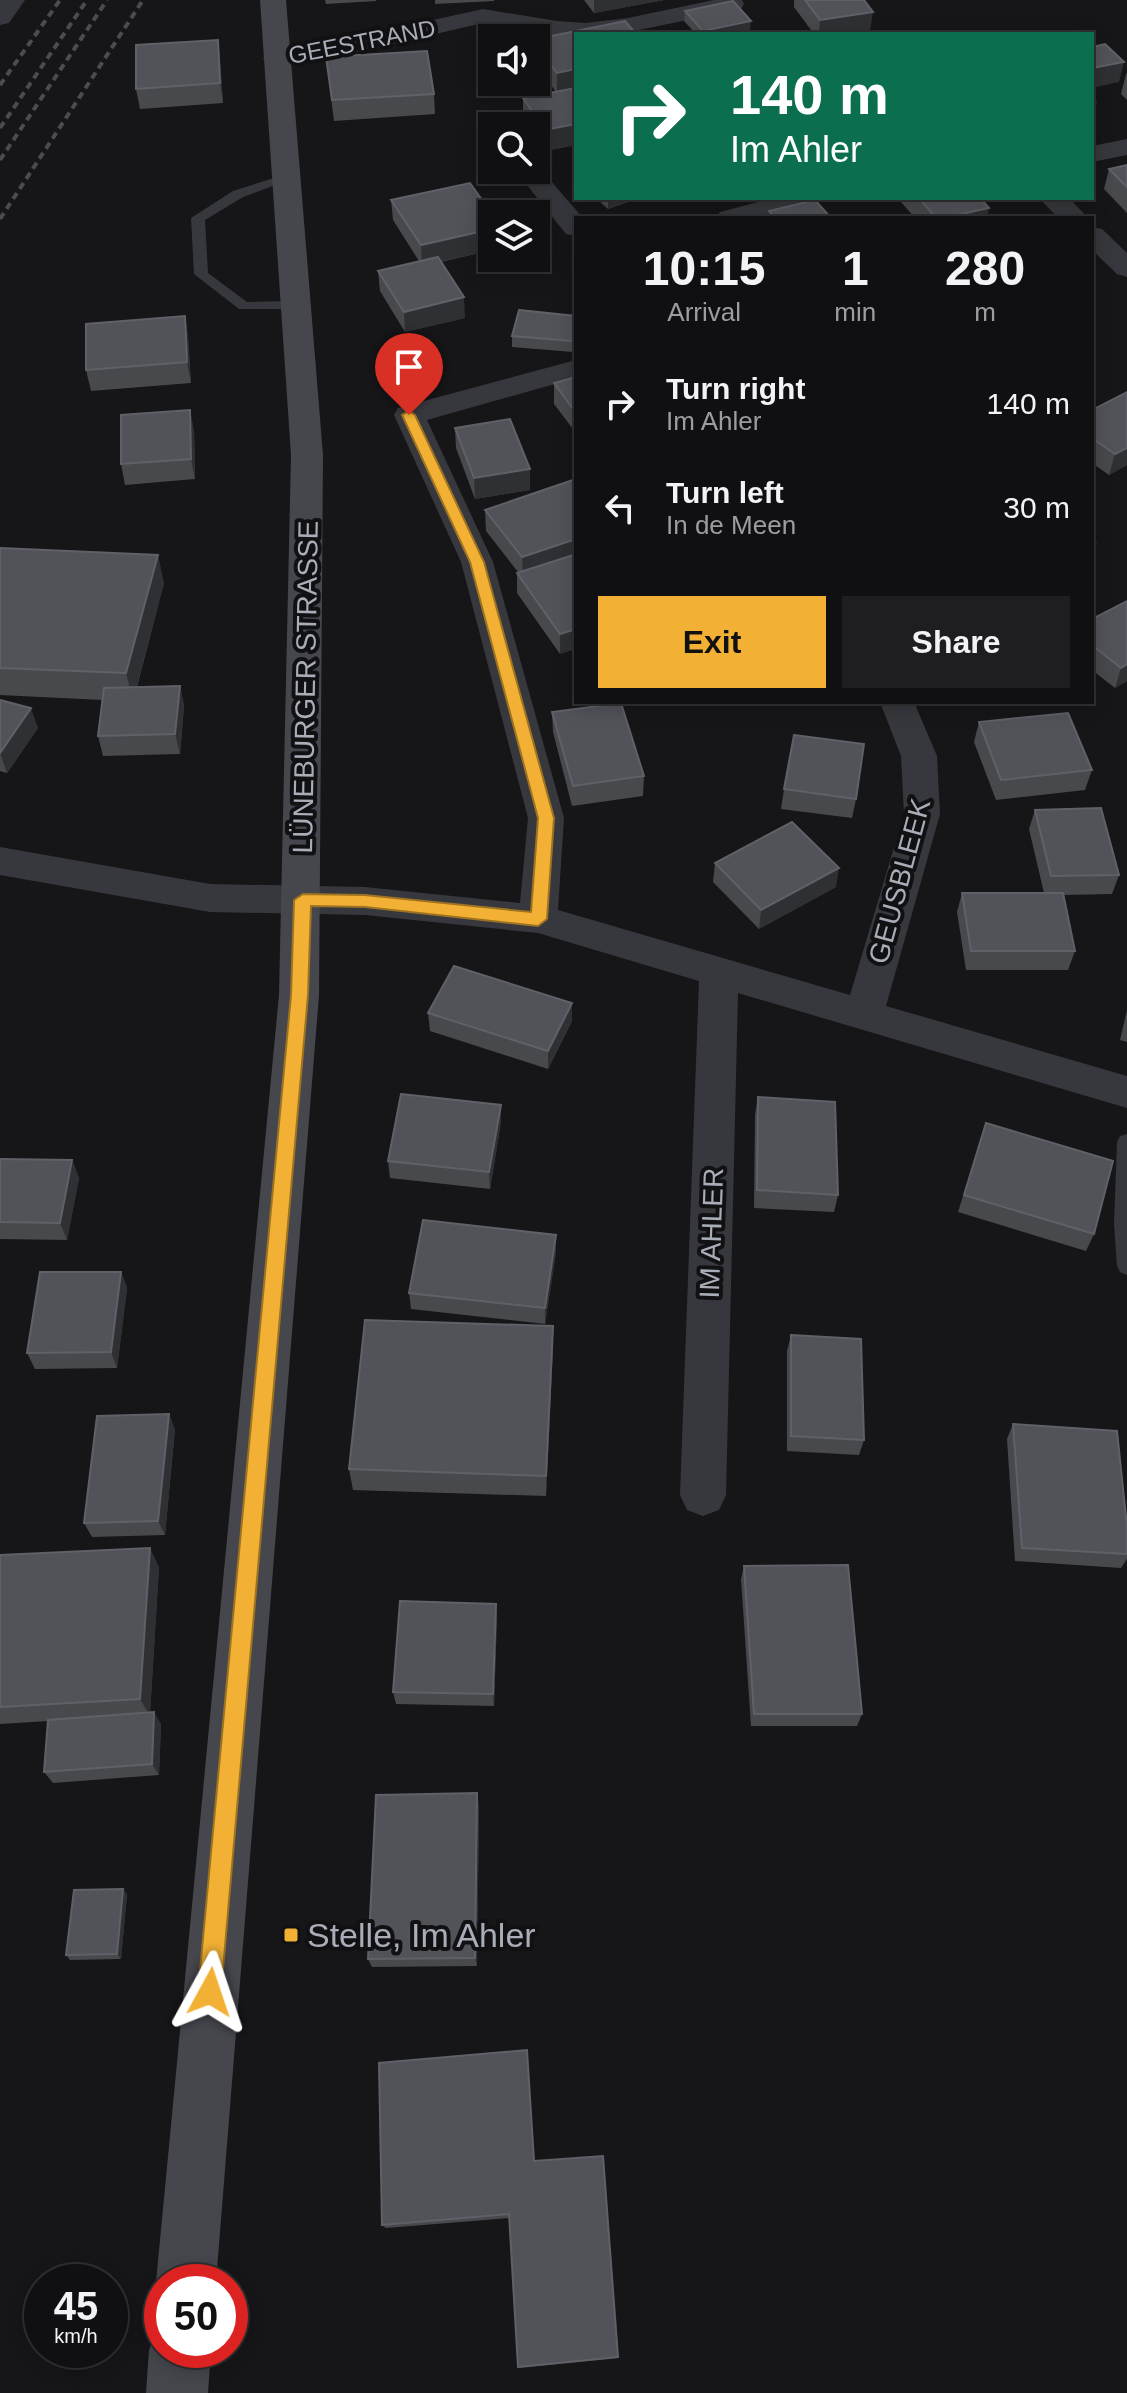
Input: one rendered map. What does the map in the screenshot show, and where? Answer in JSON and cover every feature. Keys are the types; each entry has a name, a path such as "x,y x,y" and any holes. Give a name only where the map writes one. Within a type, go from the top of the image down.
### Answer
{"main road":[{"name":"LÜNEBURGER STRASSE","path":"188,2264 299,995 303,900 307,455 273,0"},
{"path":"177,2393 179,2368"}],"street":[{"path":"0,18 13,0"},
{"name":"GEESTRAND","path":"276,59 310,55 483,16 507,17 567,30 594,29 732,4"},
{"path":"1094,154 1127,147"},
{"path":"540,184 574,226"},
{"path":"737,216 797,200"},
{"path":"1055,200 1072,216"},
{"path":"1094,237 1127,268"},
{"path":"538,919 546,818 477,562 409,415 574,370"},
{"name":"GEUSBLEEK","path":"863,1016 922,814 924,785 920,751 898,704"},
{"path":"0,861 210,898 365,901 538,919 1127,1092"},
{"name":"IM AHLER","path":"703,1495 719,972"}],"lane":[{"path":"285,179 238,194 198,218 201,274 244,306 295,305"},
{"path":"1127,1142 1124,1224 1127,1266"}],"building":[{"path":"805,0 864,0 873,12 820,20"},
{"path":"733,1 751,21 703,31 685,11"},
{"path":"625,21 634,32 574,32 574,69 557,73 550,64 550,36"},
{"path":"218,40 220,83 136,89 136,45"},
{"path":"1105,44 1124,62 1094,68 1094,47"},
{"path":"427,51 434,94 332,100 326,57"},
{"path":"574,88 574,124 550,129 550,112 533,112 523,98 550,96 550,93"},
{"path":"1127,165 1127,187 1109,169"},
{"path":"470,183 482,200 478,200 478,232 421,245 391,200"},
{"path":"815,200 829,216 773,216 769,211"},
{"path":"921,200 982,200 989,208 953,216 934,216"},
{"path":"438,257 464,297 404,312 378,271"},
{"path":"519,310 574,316 573,341 512,336"},
{"path":"185,316 187,362 86,370 86,324"},
{"path":"574,378 574,410 554,383"},
{"path":"1127,392 1127,448 1115,454 1094,439 1094,409"},
{"path":"190,410 191,459 121,464 121,415"},
{"path":"510,419 530,469 474,478 455,428"},
{"path":"574,480 574,540 522,557 485,510"},
{"path":"0,548 158,555 126,673 0,668"},
{"path":"574,555 574,630 560,634 517,573"},
{"path":"1127,601 1127,664 1121,668 1094,647 1094,618"},
{"path":"180,686 175,734 98,736 104,688"},
{"path":"0,700 31,708 0,753"},
{"path":"621,704 644,776 573,786 552,712"},
{"path":"1068,713 1092,770 1001,780 979,722"},
{"path":"794,735 864,744 856,799 784,789"},
{"path":"1101,808 1119,875 1051,876 1035,810"},
{"path":"792,822 839,868 761,910 715,863"},
{"path":"962,893 1063,893 1075,951 971,951"},
{"path":"454,966 572,1003 548,1051 428,1013"},
{"path":"401,1094 501,1105 489,1172 388,1161"},
{"path":"758,1097 835,1102 838,1195 757,1190"},
{"path":"986,1123 1113,1161 1094,1234 964,1195"},
{"path":"0,1159 72,1160 60,1223 0,1222"},
{"path":"423,1220 556,1235 545,1308 409,1293"},
{"path":"40,1272 121,1272 111,1352 27,1353"},
{"path":"365,1320 553,1326 546,1476 349,1469"},
{"path":"791,1335 861,1339 864,1440 791,1436"},
{"path":"169,1414 158,1521 84,1523 97,1416"},
{"path":"1013,1424 1117,1431 1127,1554 1022,1548"},
{"path":"150,1548 140,1699 0,1707 0,1555"},
{"path":"848,1565 862,1714 754,1714 744,1566"},
{"path":"400,1601 496,1604 493,1694 393,1692"},
{"path":"154,1712 152,1764 44,1772 48,1720"},
{"path":"477,1793 475,1958 368,1959 376,1795"},
{"path":"123,1889 117,1954 66,1955 74,1890"},
{"path":"527,2050 534,2161 603,2156 618,2357 518,2367 509,2214 382,2225 379,2063"}],"railway":[{"path":"0,85 60,0"},
{"path":"0,128 87,0"},
{"path":"0,160 107,0"},
{"path":"0,219 143,0"}],"place":[{"name":"Stelle, Im Ahler","path":"291,1935"}],"route":[{"path":"210,1992 299,995 303,900 365,901 538,919 546,818 477,562 409,415"}]}
